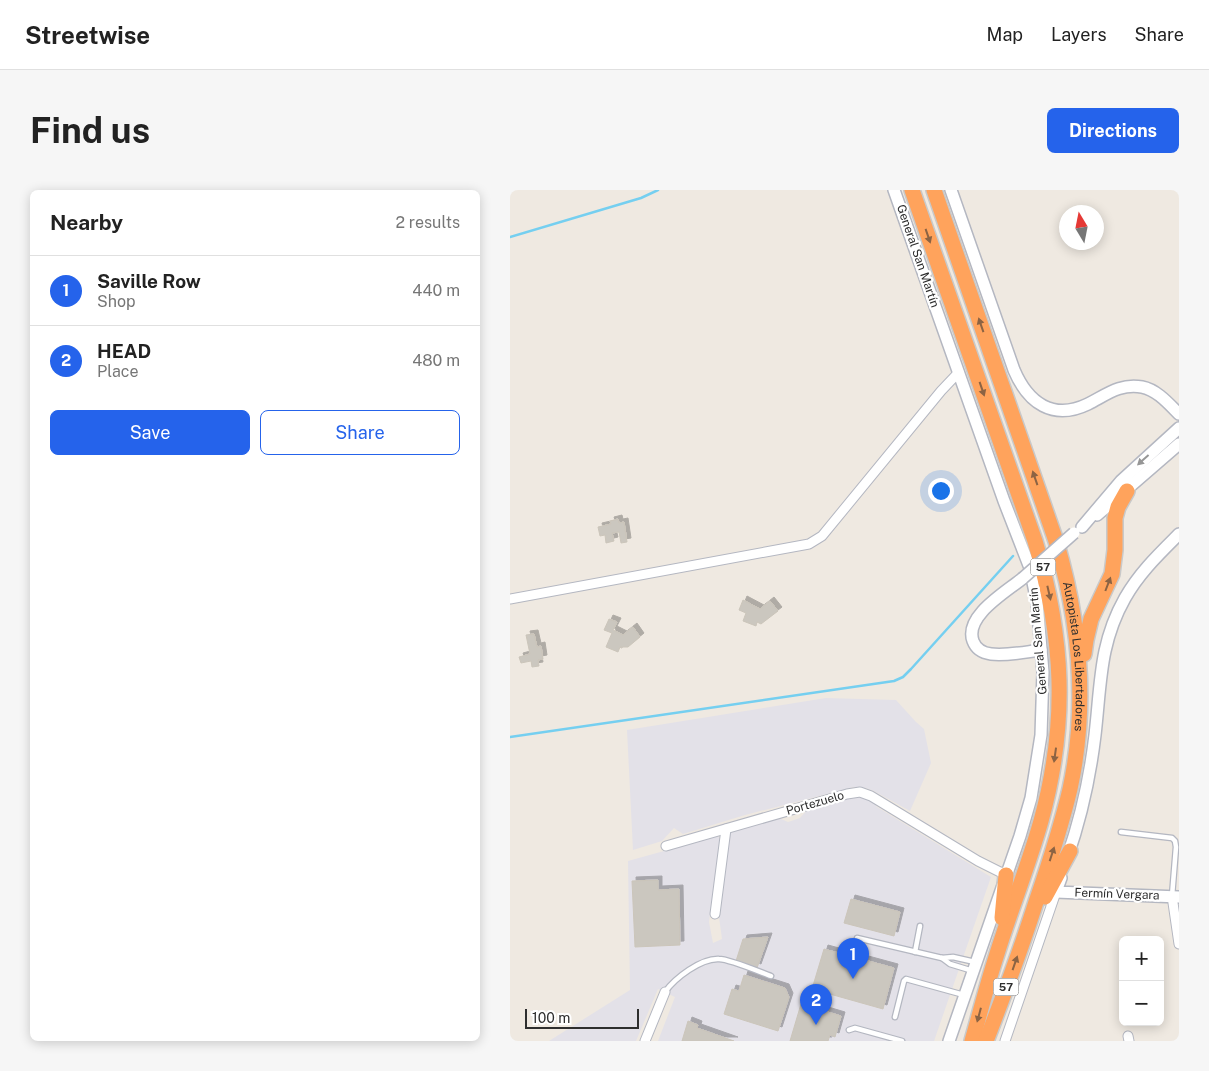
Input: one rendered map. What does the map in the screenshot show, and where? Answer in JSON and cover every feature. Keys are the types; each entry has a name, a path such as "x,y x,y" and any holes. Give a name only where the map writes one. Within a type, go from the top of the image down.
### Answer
{"highway":[{"name":"Autopista Los Libertadores","path":"912,190 1035,541 1050,598 1058,649 1059,712 1052,775 1036,837 996,956 972,1041"},
{"name":"Autopista Los Libertadores","path":"934,190 1061,558 1075,620 1079,660 1080,698 1076,753 1068,796 1055,844 1026,933 986,1041"},
{"path":"1080,698 1088,629 1112,574 1115,550 1115,518 1118,507 1127,491"},
{"path":"1026,933 1070,851"},
{"path":"996,956 1005,897 1006,876"}],"street":[{"name":"General San Martín","path":"894,190 1004,501 1030,568 1036,596 1041,650 1043,711 1036,773 1026,816 949,1041"},
{"path":"951,190 1014,370 1023,388 1031,398 1050,409 1067,410 1087,405 1117,388 1135,386 1155,392 1179,414"},
{"path":"510,599 815,542 828,529 940,391 959,372"},
{"path":"1078,530 1121,481 1179,428"},
{"path":"1041,650 992,654 978,648 972,639 973,624 979,614 1127,491 1179,444"},
{"path":"1005,1041 1070,851 1088,783 1095,734 1100,671 1110,630 1120,606 1138,578 1156,556 1179,534"},
{"name":"Portezuelo","path":"666,846 847,794 860,792 871,796 1006,876"},
{"path":"715,914 726,829"},
{"name":"Fermín Vergara","path":"1056,892 1176,897"},
{"path":"1176,897 1179,944"},
{"path":"645,1041 664,992"}],"lane":[{"path":"1121,832 1172,838 1175,841 1176,897"},
{"path":"914,952 920,926"},
{"path":"857,938 942,958 953,957 975,967"},
{"path":"942,958 950,964 975,967"},
{"path":"664,992 683,972 709,961 720,959 771,976"},
{"path":"895,1017 906,979 965,995"},
{"path":"849,1030 855,1028 902,1041"}],"shaded area":[{"path":"826,698 896,700 924,729 931,763 910,811 874,791 854,787 745,815 683,834 674,828 662,841 633,850 627,730"},
{"path":"850,797 864,797 877,807 991,877 934,1041 658,1041 675,997 658,989 636,1041 549,1041 630,990 628,861 718,836 720,839 709,922 713,943 722,939 719,917 729,832 779,818 788,822 800,818 807,810"}],"building":[{"path":"618,519 619,523 624,522 627,542 621,543 619,532 612,533 614,541 606,543 605,535 600,536 598,527 611,524 610,521"},
{"path":"743,600 760,609 770,601 778,611 761,624 757,622 756,626 743,621 746,613 739,610"},
{"path":"609,619 617,622 613,630 623,635 633,627 640,637 628,647 620,647 618,652 606,647 612,633 604,630"},
{"path":"534,634 537,647 541,646 543,659 538,660 539,666 532,667 531,661 521,663 519,657 530,654 526,635"},
{"path":"658,880 658,890 679,889 680,945 635,947 632,881"},
{"path":"851,899 900,912 894,936 844,923"},
{"path":"768,937 757,968 736,961 743,939"},
{"path":"824,949 894,968 883,1009 812,989"},
{"path":"744,975 785,988 789,997 778,1031 724,1014 732,989 739,991"},
{"path":"801,1004 841,1016 835,1037 830,1035 828,1041 790,1041"},
{"path":"688,1021 698,1025 697,1028 734,1041 682,1041"}],"waterway":[{"path":"510,237 641,198 658,190"},
{"path":"510,737 894,681 903,677 911,669 1013,556"}],"place":[{"name":"Saville Row","path":"853,979"},
{"name":"HEAD","path":"816,1025"}]}
